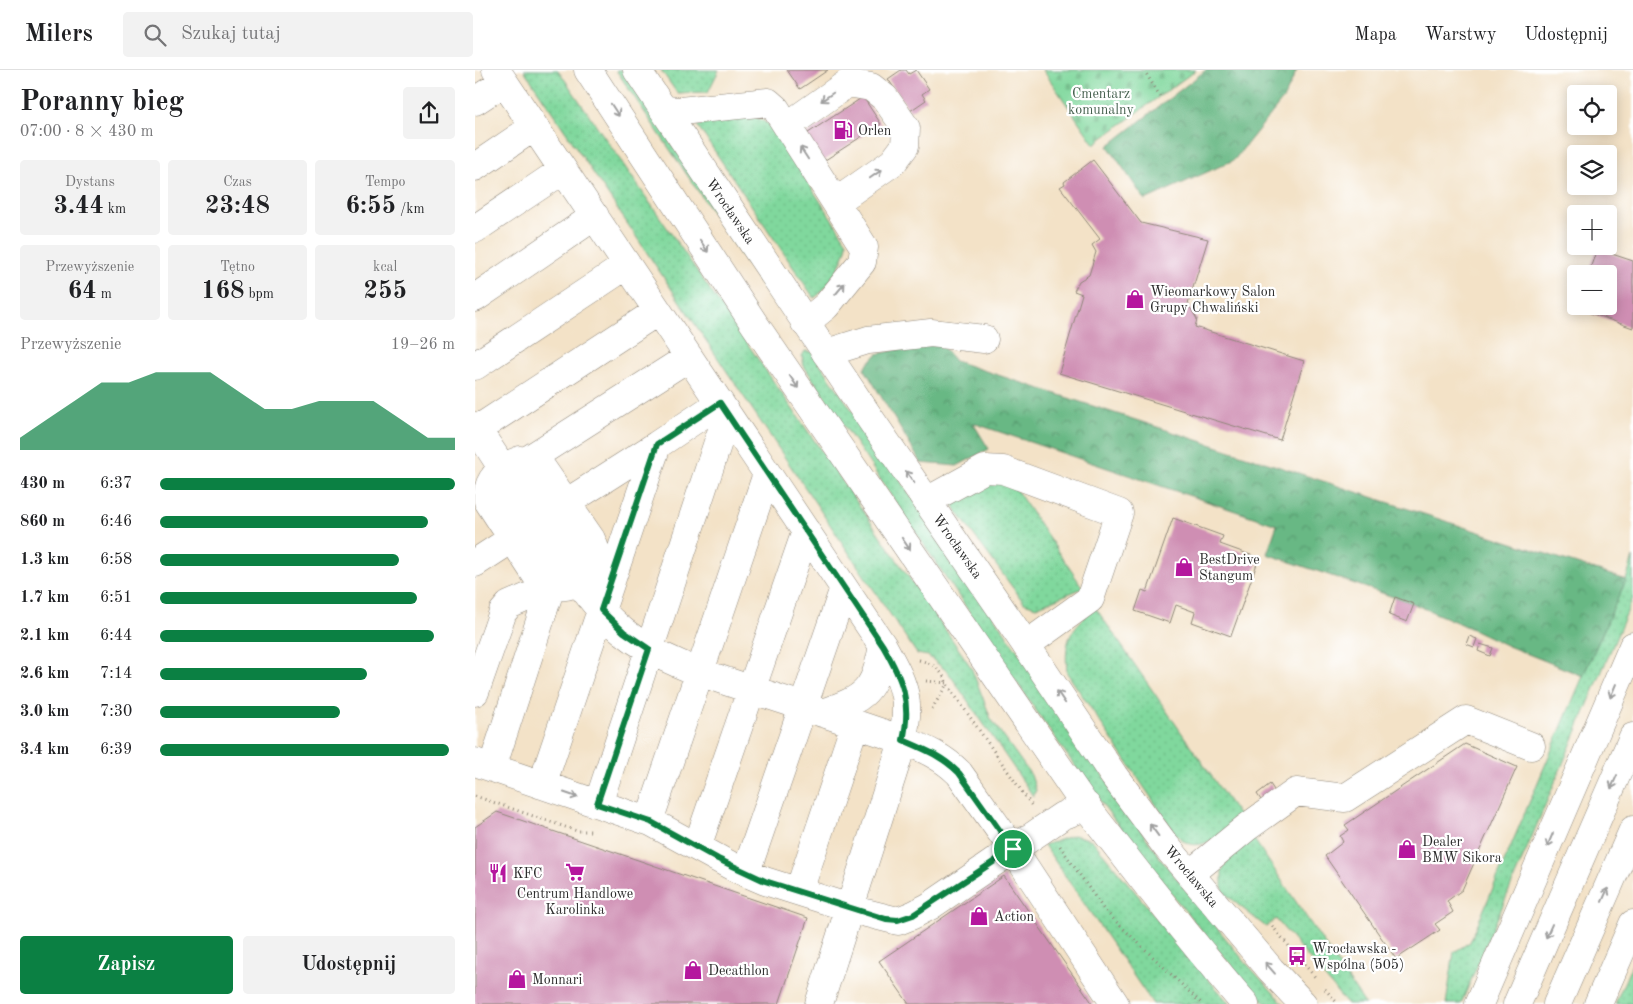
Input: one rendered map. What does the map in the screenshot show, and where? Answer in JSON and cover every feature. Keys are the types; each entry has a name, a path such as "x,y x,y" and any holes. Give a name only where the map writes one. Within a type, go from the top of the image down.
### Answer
{"main road":[{"path":"588,70 745,308 1087,806 1135,872 1245,1004"},
{"name":"Wrocławska","path":"637,70 805,323 1026,644 1114,776 1166,846 1271,970 1303,1004"},
{"path":"475,101 500,76 883,646 897,670 903,687 919,711"},
{"path":"787,126 848,82 871,87 885,98 906,128 905,146 893,162 836,202"},
{"path":"664,110 680,111 768,102 776,109 864,248 862,262 826,306 805,323 791,328 774,326 759,320 745,308"},
{"path":"475,167 534,127"},
{"path":"475,229 563,170"},
{"path":"475,298 595,216"},
{"path":"475,366 627,265"},
{"path":"658,311 476,429 500,475 571,581 624,632 649,649 665,658 700,672 813,710 853,714 903,740 929,750 949,763 959,773 1013,849 1115,1004"},
{"path":"826,353 868,340 931,333 984,339"},
{"path":"571,581 544,584 538,578 488,500 500,475 689,357"},
{"path":"567,503 657,444 724,409"},
{"path":"597,804 649,649 724,409"},
{"path":"542,785 657,444"},
{"path":"475,692 503,612 509,605 571,581 593,565 596,556 595,548 567,503 542,468 500,475"},
{"path":"927,501 985,469 1003,470 1119,513 1090,599 1026,644"},
{"path":"649,821 767,474"},
{"path":"697,847 806,531"},
{"path":"475,563 512,539"},
{"path":"571,581 484,765 649,821 746,872 886,919 898,920 929,906 1061,816 1087,806"},
{"path":"746,872 813,710 844,588"},
{"path":"799,891 853,714 861,696 869,688 880,662 883,646"},
{"path":"1479,1004 1633,646"},
{"path":"853,714 869,703 919,711"},
{"path":"819,1004 903,740 919,711"},
{"path":"1190,874 1295,792 1345,798 1466,720 1531,746"},
{"path":"1517,1004 1633,737"},
{"path":"1557,1004 1633,830"},
{"path":"1599,1004 1633,924"}],"path":[{"path":"1144,70 1160,96"},
{"path":"915,659 929,662 943,674 947,684 1104,910 1203,1004"},
{"path":"918,680 947,684"},
{"path":"919,711 947,684"},
{"path":"1272,926 1338,1004"}],"green space":[{"path":"524,70 558,70 971,667 991,719 1031,775 1036,790 1033,796 948,672 928,656 917,654"},
{"path":"616,70 622,70 764,279 772,293 771,296 767,293"},
{"path":"661,70 719,70 708,92 677,93"},
{"name":"Cmentarz komunalny","path":"1043,70 1196,70 1094,144"},
{"path":"1206,70 1297,70 1284,98 1234,160 1145,200 1108,146"},
{"path":"756,117 770,125 847,242 844,256 835,273 825,288 814,298 697,125"},
{"path":"938,341 955,361 1626,580 1583,676 1508,646 1414,604 1267,554 1277,525 973,423 989,449 957,466 921,463 864,368 877,354"},
{"path":"805,351 812,352 1160,858 1245,962 1284,1004 1267,1004 1193,920 1123,832 994,649 804,366 802,356"},
{"path":"982,479 1009,479 1083,588 1036,607 1024,603 957,512 951,498"},
{"path":"1633,557 1633,598 1461,1004 1446,1004 1454,952 1470,942 1626,580"},
{"path":"1095,607 1241,819 1208,842 1192,844 1183,841 1175,833 1067,673 1068,643 1074,629"},
{"path":"1074,835 1092,840 1230,1004 1153,1004 1044,845"},
{"path":"1253,838 1365,1004 1347,1004 1276,919 1266,927 1226,895 1222,887 1222,871 1230,854"},
{"path":"1633,962 1633,1004 1615,1004"}],"building":[{"path":"787,70 828,70 800,89"},
{"path":"901,70 906,70 909,74 916,70 929,89 922,94 926,100 910,111 888,79"},
{"path":"863,97 881,124 819,164 802,137"},
{"name":"Wieomarkowy Salon Grupy Chwaliński","path":"1093,160 1141,223 1208,239 1188,304 1197,319 1195,327 1304,361 1280,440 1059,373 1082,294 1074,291 1079,281 1089,275 1096,252 1092,245 1100,239 1060,187"},
{"path":"1595,255 1615,255 1633,261 1633,328 1596,315 1617,315 1617,265 1591,265"},
{"path":"1173,518 1223,536 1220,544 1259,558 1231,636 1192,622 1195,612 1176,605 1170,623 1135,611 1142,590 1147,592"},
{"path":"1395,597 1414,604 1407,622 1389,615"},
{"path":"1469,636 1477,639 1474,647 1466,644"},
{"path":"1480,644 1493,648 1490,656 1478,651"},
{"name":"Dealer BMW Sikora","path":"1465,744 1517,767 1462,890 1447,901 1453,912 1435,924 1440,930 1396,959 1325,856 1343,842 1340,836 1349,830 1345,825"},
{"path":"1270,784 1276,793 1263,803 1257,794"},
{"name":"Centrum Handlowe Karolinka","path":"497,812 808,918 779,1004 475,1004 475,827"},
{"path":"1004,876 1093,1004 909,1004 879,961"}],"place":[{"name":"Orlen","path":"843,130"},
{"name":"Wieomarkowy Salon Grupy Chwaliński","path":"1135,299"},
{"name":"BestDrive Stangum","path":"1184,567"},
{"name":"Dealer BMW Sikora","path":"1407,849"},
{"name":"Centrum Handlowe Karolinka","path":"575,872"},
{"name":"KFC","path":"498,873"},
{"name":"Action","path":"979,916"},
{"name":"Wrocławska - Wspólna (505)","path":"1297,956"},
{"name":"Decathlon","path":"693,970"},
{"name":"Monnari","path":"517,979"}],"route":[{"path":"720,403 883,646 897,670 907,702 903,740 929,750 949,763 959,773 1013,849 913,915 898,920 886,919 765,881 737,869 651,822 597,804 649,649 624,632 601,610 657,444 720,403"}]}
